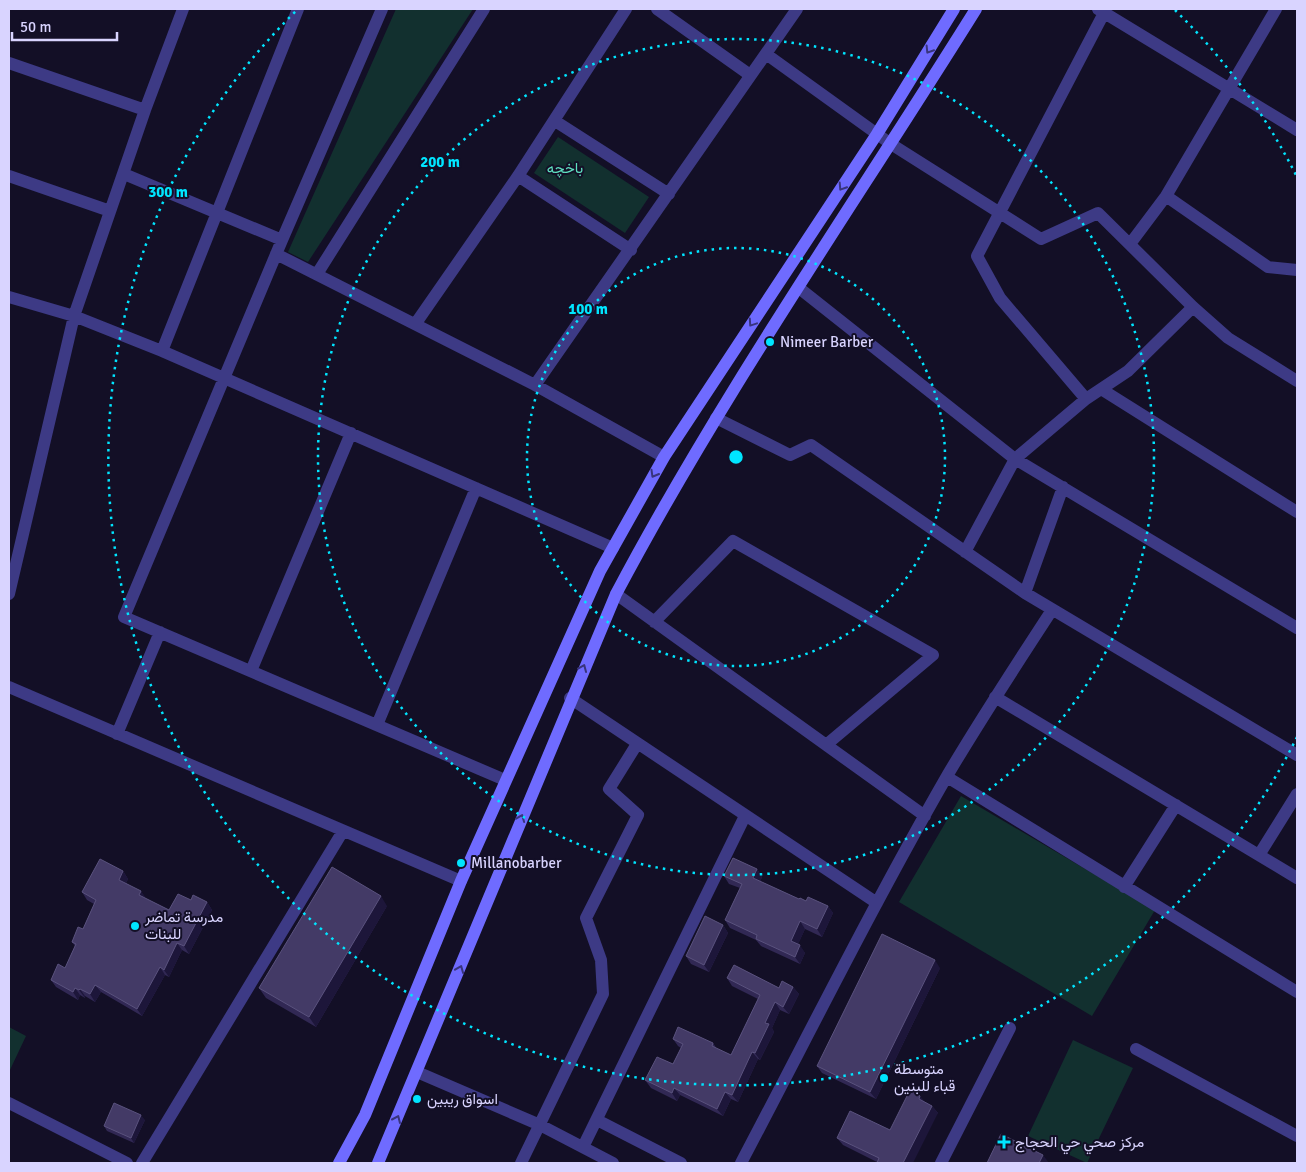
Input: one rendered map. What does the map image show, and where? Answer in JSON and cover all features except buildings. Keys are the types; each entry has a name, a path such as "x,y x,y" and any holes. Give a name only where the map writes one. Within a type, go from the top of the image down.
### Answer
{"main road":[{"path":"339,1163 365,1115 461,881 600,571 664,458 877,134 954,9"},
{"path":"378,1163 570,698 616,594 663,506 716,418 976,9"}],"street":[{"path":"162,351 298,9"},
{"path":"382,9 276,254 124,617 505,780"},
{"path":"317,274 484,9"},
{"path":"416,324 518,176 626,9"},
{"path":"657,9 750,75"},
{"path":"535,385 631,250 797,9"},
{"path":"1130,244 1166,196 1276,9"},
{"path":"9,594 74,316 124,174 178,10"},
{"path":"1086,399 1000,298 977,256 1101,11 1297,130"},
{"path":"766,54 891,144 1041,239 1098,213 1193,308 1228,338 1297,381"},
{"path":"9,63 145,110"},
{"path":"554,121 669,194"},
{"path":"124,174 282,240"},
{"path":"9,176 110,211"},
{"path":"518,176 631,250"},
{"path":"1166,196 1268,267 1297,270"},
{"path":"276,254 535,385 664,458"},
{"path":"799,288 1015,459 1297,628"},
{"path":"9,298 74,316 162,351 613,548"},
{"path":"965,552 1015,459 1086,399 1128,371 1193,308"},
{"path":"1100,389 1297,512"},
{"path":"716,418 790,455 811,445 1024,593 1297,755"},
{"path":"251,672 351,433"},
{"path":"1024,593 1063,487"},
{"path":"377,726 476,488"},
{"path":"654,622 733,542 933,655 826,745"},
{"path":"616,594 925,816"},
{"path":"741,1163 877,903 925,816 995,697 1052,610"},
{"path":"117,734 160,632"},
{"path":"9,686 461,881"},
{"path":"995,697 1297,878"},
{"path":"570,698 877,903"},
{"path":"521,1163 603,994 601,960 586,918 638,815 609,789 637,744"},
{"path":"947,777 1297,992"},
{"path":"1259,854 1297,794"},
{"path":"1124,887 1176,805"},
{"path":"583,1147 745,816"},
{"path":"142,1163 343,831"},
{"path":"941,1163 1010,1028"},
{"path":"1136,1049 1297,1136"},
{"path":"417,1072 540,1126 613,1163"},
{"path":"9,1103 127,1163"},
{"path":"597,1120 681,1163"}],"green space":[{"path":"396,9 473,9 308,262 288,252"},
{"name":"باخچە","path":"558,137 649,197 625,233 534,173"},
{"path":"961,796 1155,910 1092,1016 899,902"},
{"path":"9,1027 26,1036 9,1072"},
{"path":"1073,1040 1133,1068 1087,1163 1028,1136"}],"place":[{"name":"Nimeer Barber","path":"770,342"},
{"name":"Millanobarber","path":"461,863"},
{"name":"مدرسة تماضر للبنات","path":"135,926"},
{"name":"متوسطة قباء للبنين","path":"884,1078"},
{"name":"اسواق ريبين","path":"417,1099"},
{"name":"مركز صحي حي الحجاج","path":"1004,1142"}]}
